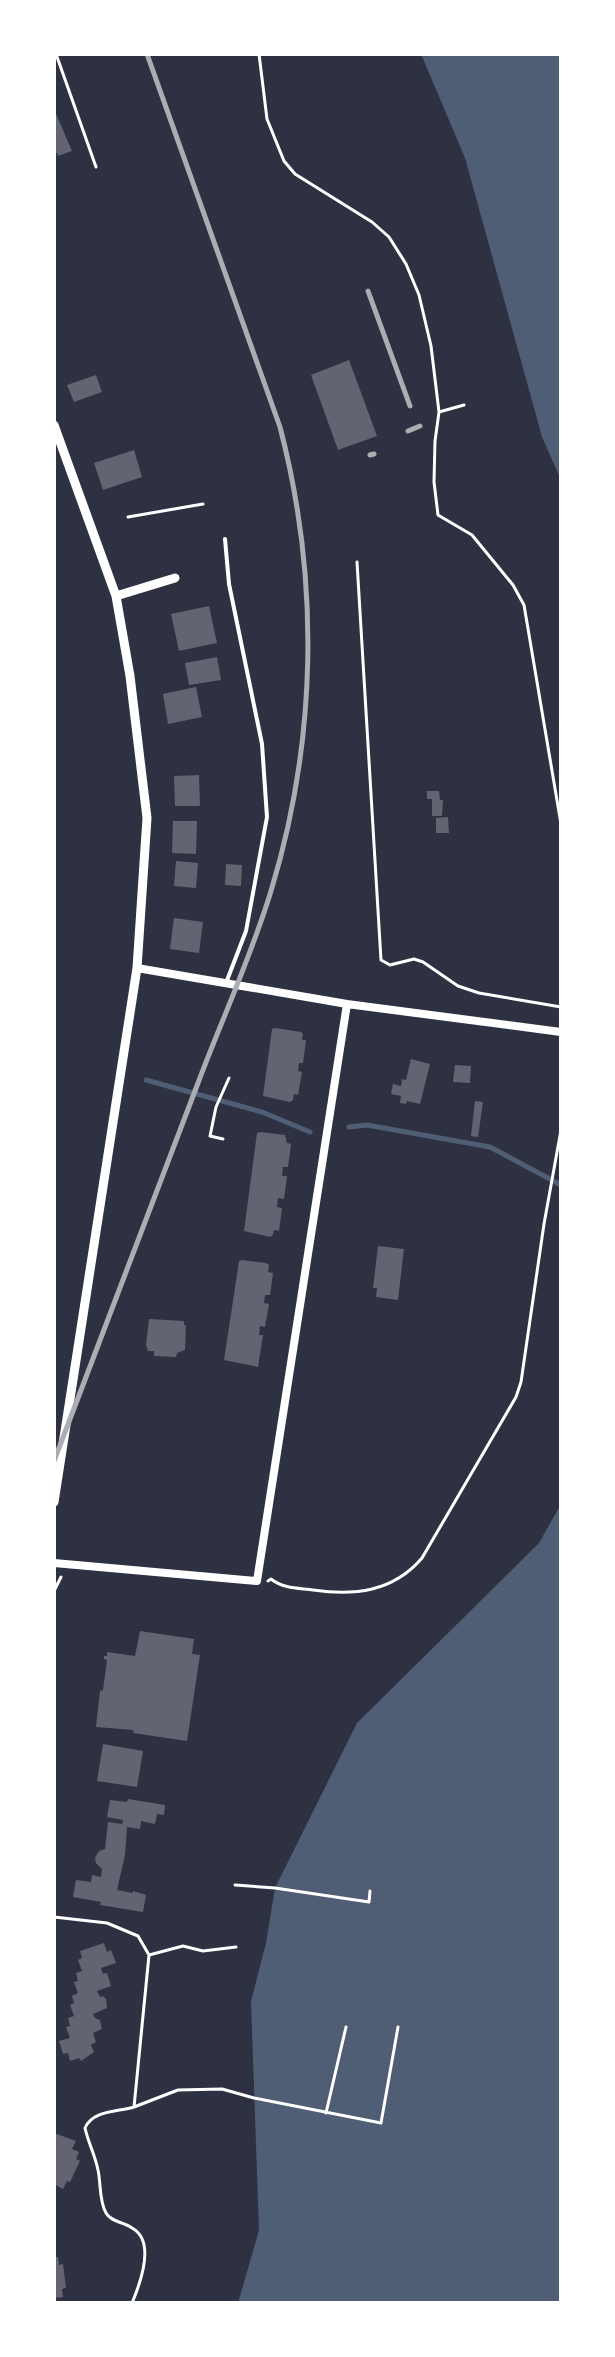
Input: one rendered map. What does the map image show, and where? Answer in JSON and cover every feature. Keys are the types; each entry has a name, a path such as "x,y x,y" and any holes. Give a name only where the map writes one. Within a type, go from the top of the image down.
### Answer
{"street":[{"path":"54,425 116,596 130,676 147,818 137,968 54,1502"},
{"path":"116,596 175,578"},
{"path":"137,968 347,1004 561,1032"},
{"path":"54,1563 259,1583 347,1004"}],"lane":[{"path":"225,539 229,584 262,744 267,817 246,931 225,985"}],"path":[{"path":"56,54 96,167"},
{"path":"259,54 267,119 287,167 380,228 406,264 425,316 439,412 434,482 438,515 472,535 513,585 524,605 561,824"},
{"path":"439,412 464,405"},
{"path":"128,517 203,504"},
{"path":"357,562 381,960 390,965 414,959 458,986 479,993 561,1007"},
{"path":"223,1139 210,1136 216,1107 229,1078"},
{"path":"259,1583 271,1579 281,1586 344,1594 360,1592 389,1582 416,1566 422,1558 516,1397 525,1367 561,1130"},
{"path":"54,1591 64,1571"},
{"path":"235,1885 369,1902 370,1891"},
{"path":"54,1917 107,1923 138,1936 149,1955 134,2107"},
{"path":"149,1955 183,1946 203,1951 236,1947"},
{"path":"326,2113 346,2027"},
{"path":"132,2303 141,2277 144,2247 138,2231 113,2220 104,2211 98,2169 85,2128 91,2118 134,2107 178,2090 222,2089 381,2123 398,2027"}],"water":[{"path":"421,54 561,54 561,480 542,437 465,158"},
{"path":"561,1504 561,2303 238,2303 259,2230 251,2001 266,1943 275,1888 357,1723 539,1543"}],"building":[{"path":"54,109 72,151 58,156 54,154"},
{"path":"349,360 377,436 338,450 311,375"},
{"path":"96,375 102,392 74,402 67,385"},
{"path":"134,450 142,477 103,490 94,463"},
{"path":"209,606 217,643 179,651 171,614"},
{"path":"217,657 221,680 189,685 185,663"},
{"path":"196,687 202,717 168,724 163,694"},
{"path":"199,775 200,806 175,806 174,776"},
{"path":"427,791 439,791 440,800 443,800 442,816 432,816 432,799 427,799"},
{"path":"448,817 449,833 436,833 436,818"},
{"path":"173,821 197,821 196,854 172,853"},
{"path":"176,861 198,863 196,888 174,886"},
{"path":"226,864 242,865 241,886 225,885"},
{"path":"174,918 203,922 199,953 170,949"},
{"path":"272,1029 301,1032 302,1040 306,1040 303,1063 299,1063 298,1071 302,1072 298,1095 294,1094 290,1102 263,1096"},
{"path":"411,1059 430,1064 420,1104 400,1103 401,1096 391,1094 393,1084 401,1086 402,1079 406,1080"},
{"path":"455,1065 471,1066 470,1083 453,1082"},
{"path":"475,1101 483,1102 478,1137 471,1136"},
{"path":"257,1133 285,1135 287,1143 291,1144 288,1167 283,1167 282,1176 287,1176 284,1199 278,1198 277,1207 282,1208 279,1231 274,1230 270,1237 244,1231"},
{"path":"378,1246 404,1249 398,1300 376,1297 377,1288 373,1288"},
{"path":"239,1261 266,1263 269,1265 268,1272 273,1273 270,1295 265,1295 264,1303 269,1304 265,1327 260,1326 259,1335 263,1335 258,1367 224,1360"},
{"path":"149,1319 184,1321 185,1350 177,1353 176,1357 154,1356 154,1351 148,1351"},
{"path":"140,1631 194,1639 192,1654 200,1655 187,1741 133,1733 134,1730 96,1727 107,1660 104,1656 107,1652 135,1656"},
{"path":"103,1744 143,1751 137,1787 97,1781"},
{"path":"128,1799 165,1805 164,1815 157,1814 155,1824 141,1821 140,1829 127,1827 125,1855 117,1890 146,1895 143,1912 73,1897 76,1880 91,1882 92,1875 101,1877 102,1869 95,1858 99,1851 105,1849 108,1822 122,1824 123,1820 107,1817 110,1800 127,1802"},
{"path":"104,1943 107,1952 111,1950 116,1963 101,1968 103,1974 107,1973 111,1986 97,1991 100,1997 106,1999 107,2008 93,2014 100,2020 102,2029 93,2033 96,2042 91,2045 94,2052 81,2061 79,2058 70,2061 68,2053 63,2054 59,2041 70,2038 66,2027 70,2026 68,2018 74,2016 70,2005 74,2003 72,1996 78,1993 74,1982 78,1981 76,1973 82,1971 78,1960 82,1958 80,1951"},
{"path":"54,2133 76,2141 72,2149 79,2152 76,2159 80,2161 70,2182 67,2181 63,2189 56,2185 54,2190"},
{"path":"54,2257 58,2257 59,2265 63,2264 66,2288 62,2289 63,2297 54,2298"}],"waterway":[{"path":"146,1080 262,1112 310,1132"},
{"path":"349,1127 367,1125 490,1147 561,1185"}],"railway":[{"path":"54,1461 263,916 286,834 305,718 307,601 302,543 280,427 147,54"},
{"path":"368,291 410,406"},
{"path":"408,431 420,426"},
{"path":"370,455 374,454"}]}
